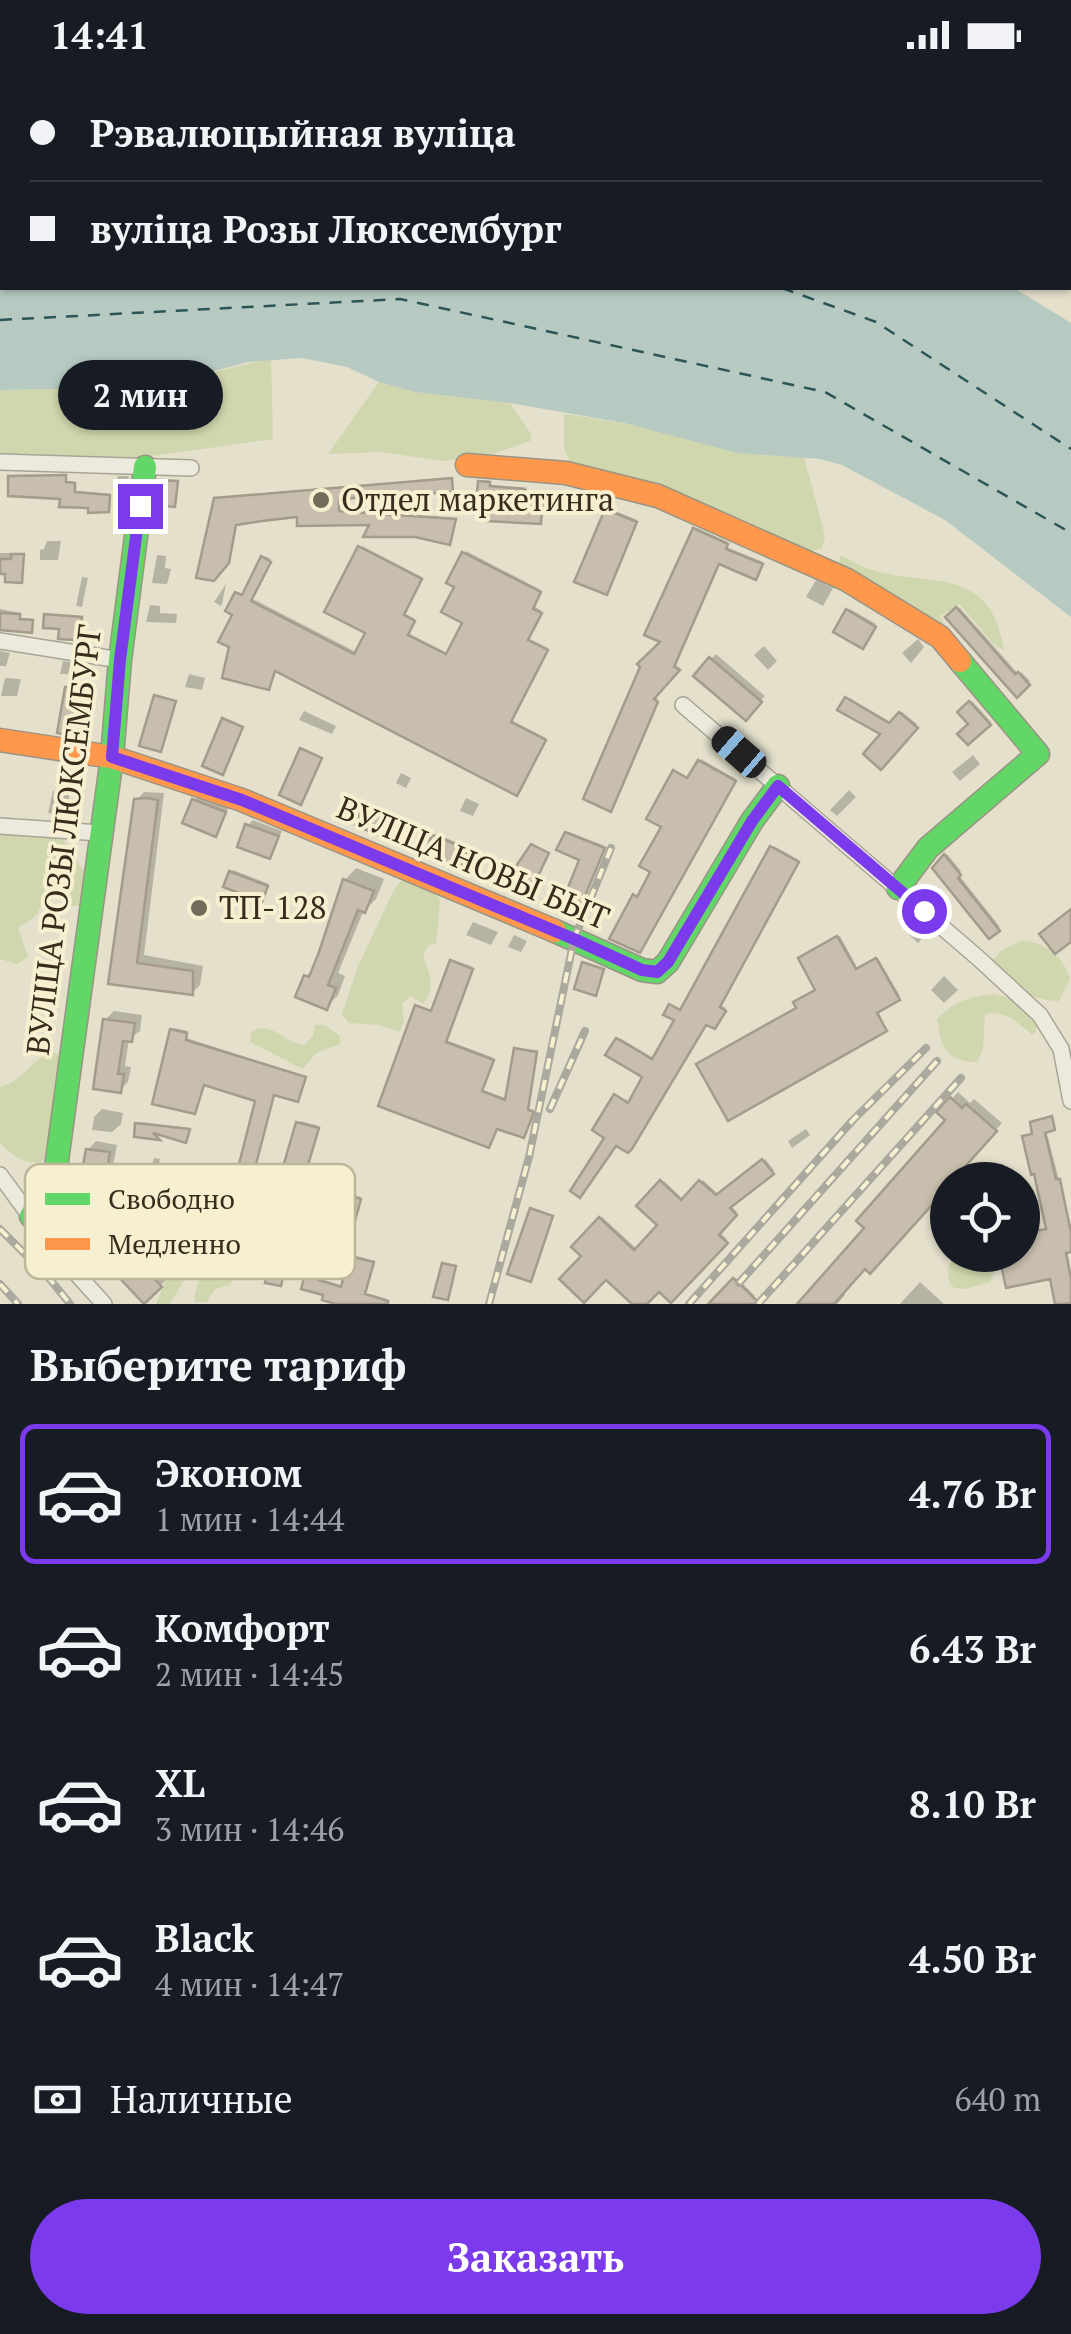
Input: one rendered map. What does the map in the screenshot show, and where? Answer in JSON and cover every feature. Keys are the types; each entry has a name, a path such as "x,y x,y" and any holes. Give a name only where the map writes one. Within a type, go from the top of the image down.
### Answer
{"street":[{"path":"0,462 190,468"},
{"path":"466,465 566,472 658,496 847,580 940,637 1038,754 928,848 898,888"},
{"name":"ВУЛІЦА РОЗЫ ЛЮКСЕМБУРГ","path":"57,1164 112,757 120,660 146,467"},
{"path":"0,642 120,660"},
{"path":"683,704 1040,1015 1061,1049 1071,1101"},
{"path":"0,740 112,757"},
{"name":"ВУЛІЦА НОВЫ БЫТ","path":"112,757 242,800 642,970 657,972 668,962 752,821 778,786"},
{"path":"0,826 100,833"},
{"path":"0,1175 25,1208"},
{"path":"81,1279 104,1304"}],"green space":[{"path":"271,358 273,439 130,459 0,455 0,390 165,384"},
{"path":"379,382 415,392 510,403 531,434 530,441 490,455 444,461 381,452 328,454"},
{"path":"564,414 627,424 735,450 804,457 825,536 822,549 807,551 673,491 571,464 564,448"},
{"path":"840,555 869,569 953,584 971,591 985,603 997,622 1004,650 993,644 960,604 940,616 945,626 934,627 839,566"},
{"path":"0,830 44,833 63,840 86,874 82,906 71,906 69,892 73,879 66,872 46,888 37,915 18,928 28,957 17,964 0,959"},
{"path":"403,879 429,886 440,900 436,944 428,945 423,957 431,987 423,1004 411,996 402,1003 404,1021 400,1032 380,1025 349,1023 342,1014 358,966"},
{"path":"1021,941 1046,947 1063,963 1070,979 1059,1001 1029,994 991,962 1002,950"},
{"path":"994,994 1011,998 1036,1022 1036,1032 1032,1035 1005,1015 985,1014 983,1049 977,1062 952,1056 943,1045 937,1019 963,1001"},
{"path":"315,1025 325,1025 340,1036 340,1044 316,1053 303,1069 250,1042 251,1032 265,1028 304,1045 313,1036"},
{"path":"54,1052 61,1058 47,1154 42,1162 24,1161 0,1143 0,1087"},
{"path":"948,1272 994,1272 990,1282 965,1289 954,1288"},
{"path":"166,1279 185,1279 170,1304 156,1304"},
{"path":"199,1279 234,1279 230,1285 215,1289 207,1302 194,1302"}],"shaded area":[{"path":"0,290 1017,290 1071,323 1071,617 945,520 842,465 820,459 738,453 624,423 510,403 415,392 379,382 347,367 302,358 248,362 165,384 0,390"}],"building":[{"path":"66,475 66,482 75,483 75,492 110,495 109,512 88,513 88,508 59,507 60,499 8,496 8,476"},
{"path":"452,478 453,492 339,499 339,511 456,519 450,545 415,537 363,537 369,525 297,526 297,517 262,521 236,525 229,563 214,581 196,578 214,498"},
{"path":"158,480 178,481 175,507 155,505"},
{"path":"478,481 525,489 524,494 543,495 541,524 487,521 488,504 476,503"},
{"path":"605,509 637,522 607,595 574,582"},
{"path":"693,528 728,544 726,549 763,564 756,580 719,564 674,667 680,670 654,699 658,702 611,812 583,799 640,667 637,664 660,642 644,635"},
{"path":"358,546 422,579 404,615 415,621 408,635 446,654 462,623 441,612 454,587 446,583 462,552 541,592 533,609 542,613 528,640 548,650 511,722 546,740 517,796 275,671 269,690 222,678 229,647 218,642 232,615 225,611 235,592 242,595 261,556 271,562 251,601 354,654 365,633 324,612"},
{"path":"11,554 24,554 22,583 5,582 5,574 0,574 0,559 11,559"},
{"path":"956,607 1015,674 1018,672 1030,685 1017,698 945,617"},
{"path":"846,609 876,627 863,649 833,632"},
{"path":"0,613 20,614 20,619 33,620 32,633 0,630"},
{"path":"44,614 82,617 80,635 75,635 75,640 58,639 59,629 43,628"},
{"path":"709,657 762,702 746,721 693,676"},
{"path":"65,687 93,690 84,738 57,733"},
{"path":"154,695 176,701 161,752 139,746"},
{"path":"845,697 889,723 899,712 918,728 881,770 863,754 880,734 837,710"},
{"path":"969,701 991,725 968,745 957,734 968,724 957,712"},
{"path":"222,718 243,727 223,775 202,766"},
{"path":"300,748 322,758 301,805 279,795"},
{"path":"698,760 736,781 640,953 609,939 633,894 637,897 650,872 639,866 661,827 646,819 673,770 687,778"},
{"path":"134,799 158,800 137,963 193,971 193,995 108,984"},
{"path":"192,799 226,812 216,837 182,823"},
{"path":"364,804 398,819 389,840 355,825"},
{"path":"245,824 279,836 270,859 237,847"},
{"path":"565,832 605,848 575,920 558,913 579,860 556,850"},
{"path":"432,835 468,849 461,867 425,853"},
{"path":"531,844 549,853 528,897 510,889 518,871 514,869"},
{"path":"770,846 799,862 720,1007 726,1011 715,1029 706,1025 632,1149 628,1153 616,1146 580,1198 570,1191 604,1138 592,1130 614,1094 628,1103 642,1077 605,1055 616,1038 652,1059 674,1020 663,1015 669,1004 680,1010"},
{"path":"944,854 1000,931 989,939 932,868"},
{"path":"229,871 268,886 262,902 223,887"},
{"path":"343,879 374,891 365,913 358,910 328,985 336,988 327,1010 295,997 304,975 309,977"},
{"path":"1071,909 1071,942 1055,954 1039,934"},
{"path":"837,936 856,969 876,958 900,1000 877,1013 887,1031 728,1121 696,1064 796,1008 793,1002 815,990 798,958"},
{"path":"450,960 473,969 446,1042 494,1060 482,1091 505,1100 514,1048 537,1052 528,1110 534,1112 524,1138 497,1129 489,1148 378,1106 415,1005 431,1011"},
{"path":"582,962 604,969 596,996 574,989"},
{"path":"103,1019 135,1023 132,1042 123,1041 118,1074 124,1074 121,1093 93,1089"},
{"path":"170,1029 187,1033 186,1040 306,1077 298,1102 274,1095 256,1164 239,1164 255,1101 204,1085 195,1114 152,1104"},
{"path":"950,1097 962,1108 966,1104 997,1131 969,1162 930,1162 930,1207 870,1274 865,1269 834,1304 797,1304 864,1228 856,1221 945,1120 936,1112"},
{"path":"1052,1116 1055,1130 1045,1133 1071,1233 1071,1252 1066,1253 1071,1303 1055,1304 1050,1279 1006,1288 1003,1272 1040,1272 1040,1230 1046,1229 1040,1202 1040,1162 1028,1162 1022,1136 1032,1134 1030,1122"},
{"path":"296,1122 319,1128 308,1164 284,1164"},
{"path":"135,1123 190,1129 186,1143 153,1133 160,1140 134,1137"},
{"path":"86,1149 110,1152 108,1164 83,1164"},
{"path":"762,1159 774,1174 730,1208 737,1215 719,1235 728,1243 671,1303 659,1292 647,1304 632,1304 606,1280 584,1303 559,1279 581,1256 571,1247 599,1217 634,1250 657,1225 636,1206 660,1180 681,1200 699,1180 716,1195"},
{"path":"355,1197 361,1199 355,1221"},
{"path":"530,1208 553,1216 531,1282 507,1274"},
{"path":"355,1257 374,1262 365,1294 388,1304 335,1304 322,1300 323,1295 301,1289 304,1279 318,1279 341,1287 343,1279 355,1279"},
{"path":"442,1263 456,1266 448,1300 433,1297"},
{"path":"733,1278 739,1283 760,1304 708,1304"},
{"path":"120,1279 155,1279 162,1287 144,1304"},
{"path":"266,1279 283,1279 281,1286 265,1283"}],"ferry route":[{"path":"788,290 876,322 1071,449"},
{"path":"0,320 400,299 825,392 1071,533"}],"railway":[{"path":"489,1304 529,1157 574,939 611,848"},
{"path":"550,1109 585,1031"},
{"path":"689,1304 853,1120 926,1048"},
{"path":"739,1283 937,1061"},
{"path":"758,1304 961,1078"},
{"path":"0,1229 25,1254"},
{"path":"50,1279 70,1304"},
{"path":"0,1284 18,1304"}],"traffic: fast":[{"path":"57,1164 112,757 120,660 145,467"},
{"path":"898,888 928,848 1038,754 960,661"},
{"path":"555,931 642,970 657,972 668,962 752,821 778,786"}],"traffic: slow":[{"path":"467,465 566,473 658,496 847,580 940,637 960,661"},
{"path":"0,740 112,757 242,800 555,931"}],"place":[{"name":"Отдел маркетинга","path":"321,500"},
{"name":"ТП-128","path":"199,908"}],"route":[{"path":"140,506 112,757 242,800 642,970 657,972 668,962 752,821 778,786 924,911"}]}
